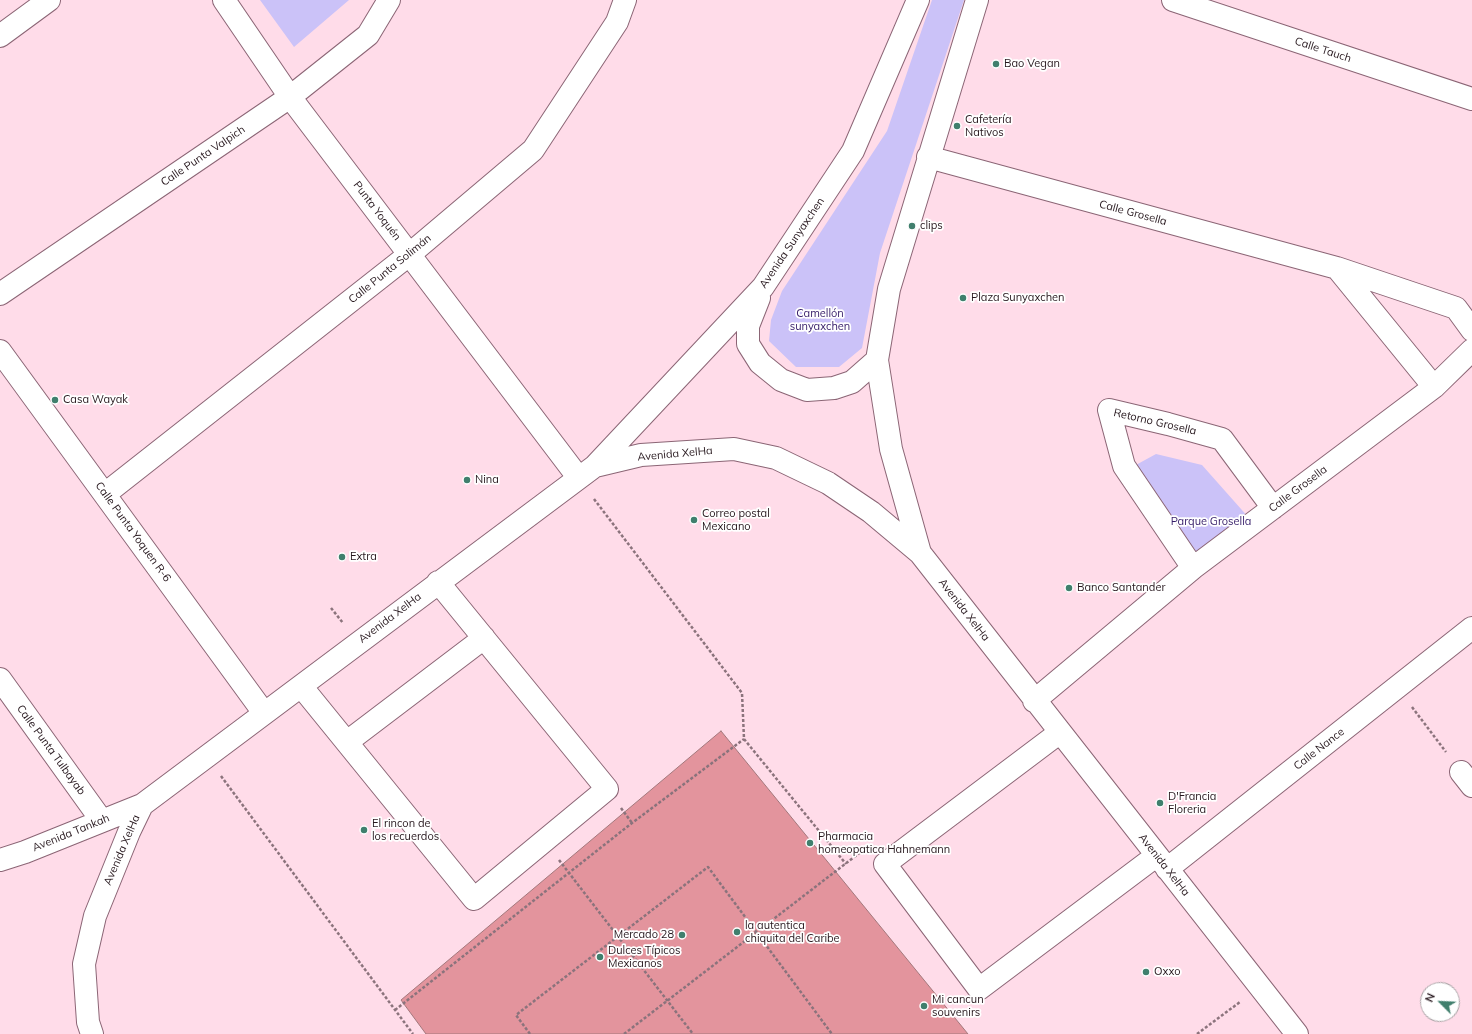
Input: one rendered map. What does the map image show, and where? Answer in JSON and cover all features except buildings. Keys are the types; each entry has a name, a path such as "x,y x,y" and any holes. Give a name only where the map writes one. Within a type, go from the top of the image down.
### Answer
{"street":[{"path":"0,36 49,0"},
{"name":"Punta Yoquén","path":"224,0 290,97 410,254 586,472"},
{"name":"Calle Punta Valpich","path":"0,294 290,97 368,35 389,0"},
{"name":"Calle Punta Solimán","path":"105,494 410,254 533,150 617,22 625,0"},
{"name":"Avenida Sunyaxchen","path":"586,472 763,287 853,151 918,0"},
{"path":"920,553 891,449 876,360 889,289 977,0"},
{"name":"Calle Tauch","path":"1173,0 1472,100"},
{"name":"Calle Grosella","path":"928,157 1337,268 1456,308 1472,330"},
{"path":"1337,268 1434,387"},
{"path":"763,287 748,326 748,344 760,363 781,380 807,390 834,388 852,382 876,360"},
{"name":"Calle Punta Yoquen R-6","path":"0,350 264,713"},
{"name":"Calle Grosella","path":"1034,701 1193,568 1434,387 1472,350"},
{"name":"Retorno Grosella","path":"1193,568 1124,466 1110,410 1222,439 1274,508"},
{"name":"Avenida XelHa","path":"92,1034 88,1022 84,964 95,916 129,832 142,805 586,472 640,455 734,450 776,458 828,483 871,512 920,553 1059,733 1297,1034"},
{"path":"301,686 474,898 607,789 438,582"},
{"name":"Calle Nance","path":"1059,733 885,864 979,990 1162,862 1397,687 1472,628"},
{"path":"347,742 484,638"},
{"name":"Calle Punta Tulbayab","path":"0,679 102,822"},
{"name":"Avenida Tankah","path":"0,860 25,852 142,805"}],"path":[{"path":"586,472 742,693 744,739 846,864"},
{"path":"1397,687 1467,779"},
{"path":"395,1010 632,822 744,739"},
{"path":"216,770 413,1034"},
{"path":"545,841 693,1034"},
{"path":"624,1034 864,850"},
{"path":"530,1034 516,1015 708,867 832,1034"},
{"path":"1197,1034 1260,986"}],"green space":[{"path":"260,0 349,0 294,47"},
{"name":"Camellón sunyaxchen","path":"932,0 964,0 880,253 862,348 839,367 796,367 769,341 771,320 782,291 887,131"},
{"name":"Parque Grosella","path":"1156,454 1202,465 1257,527 1207,567 1134,466"}],"place":[{"name":"Bao Vegan","path":"996,64"},
{"name":"Cafetería Nativos","path":"957,126"},
{"name":"clips","path":"912,226"},
{"name":"Plaza Sunyaxchen","path":"963,298"},
{"name":"Casa Wayak","path":"55,400"},
{"name":"Nina","path":"467,480"},
{"name":"Correo postal Mexicano","path":"694,520"},
{"name":"Extra","path":"342,557"},
{"name":"Banco Santander","path":"1069,588"},
{"name":"D'Francia Floreria","path":"1160,803"},
{"name":"El rincon de los recuerdos","path":"364,830"},
{"name":"Pharmacia homeopatica Hahnemann","path":"810,843"},
{"name":"la autentica chiquita del Caribe","path":"737,932"},
{"name":"Mercado 28","path":"682,935"},
{"name":"Dulces Típicos Mexicanos","path":"600,957"},
{"name":"Oxxo","path":"1146,972"},
{"name":"Mi cancun souvenirs","path":"924,1006"}]}
